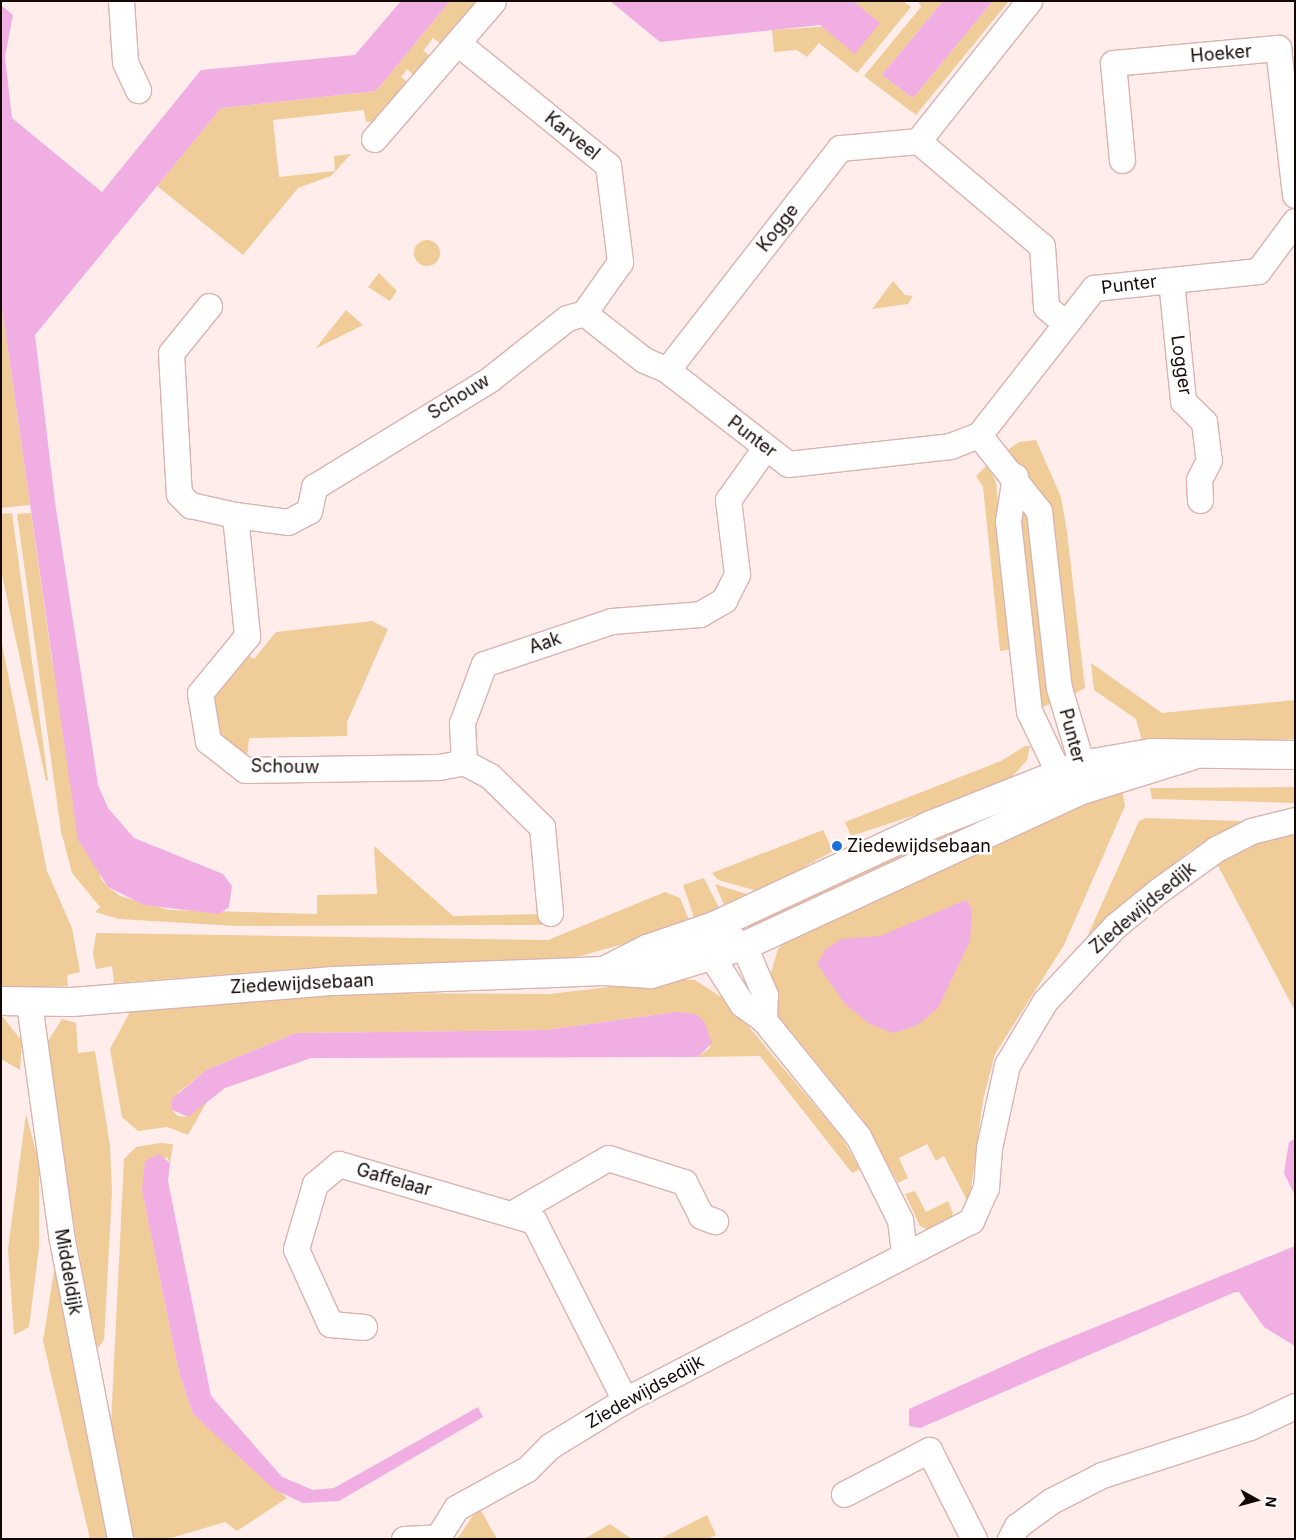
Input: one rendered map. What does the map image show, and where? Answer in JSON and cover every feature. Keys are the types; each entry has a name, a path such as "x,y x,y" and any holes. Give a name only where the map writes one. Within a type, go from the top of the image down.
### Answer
{"street":[{"path":"120,1 125,62 138,90"},
{"path":"374,139 459,44 493,1"},
{"path":"1030,1 918,141 1042,246 1046,307 1066,324"},
{"name":"Karveel","path":"459,44 608,165 620,262 584,313"},
{"name":"Hoeker","path":"1122,160 1113,63 1278,48 1295,195"},
{"name":"Kogge","path":"667,370 840,148 918,141"},
{"name":"Punter","path":"584,313 644,360 667,370 788,464 950,446 979,435 1094,288 1258,271 1295,221"},
{"name":"Logger","path":"1171,280 1183,401 1204,422 1209,460 1199,480 1200,500"},
{"name":"Schouw","path":"208,306 171,354 180,494 190,505 235,515 288,522 309,511 314,487 490,380 567,318 584,313"},
{"name":"Punter","path":"979,435 1015,476 1039,511 1059,688 1074,776"},
{"name":"Aak","path":"464,762 462,723 484,664 612,621 700,614 724,600 737,574 728,500 765,448"},
{"name":"Punter","path":"1015,476 1008,522 1029,711 1074,776"},
{"name":"Schouw","path":"235,515 247,636 200,693 208,741 245,770 439,767 464,762"},
{"name":"Ziedewijdsebaan","path":"604,971 647,949 714,926 931,825 1074,776 1191,756 1295,755"},
{"path":"464,762 490,776 542,827 550,913"},
{"name":"Ziedewijdsebaan","path":"1,1001 29,1003 72,1002 121,996 604,971 651,974 744,946 1074,776"},
{"name":"Ziedewijdsedijk","path":"404,1539 437,1538 456,1508 527,1469 550,1446 625,1400 971,1221 982,1203 1007,1065 1018,1039 1065,976 1115,926 1216,849 1251,832 1295,820"},
{"path":"764,1020 765,995 744,946 714,926 712,957 742,1004 764,1020 858,1136 900,1220 904,1255"},
{"name":"Middeldijk","path":"29,1003 60,1230 120,1539"},
{"path":"511,1214 608,1158 684,1182 701,1216 715,1221"},
{"name":"Gaffelaar","path":"364,1327 330,1324 296,1249 315,1184 339,1164 534,1221 625,1400"},
{"path":"1010,1539 1017,1526 1051,1501 1102,1475 1250,1427 1295,1406"},
{"path":"844,1494 930,1450 974,1539"}],"shaded area":[{"path":"401,1 450,1 376,91 221,108 35,335 55,502 98,785 108,808 134,838 223,874 232,886 229,907 219,914 144,905 108,887 78,840 1,301 1,5 13,15 5,57 12,118 102,192 201,70 355,55"},
{"path":"450,1 478,1 442,45 433,38 423,51 432,57 415,77 407,69 401,77 410,84 380,121 366,122 364,110 273,120 279,177 335,171 334,156 351,154 331,176 298,188 243,255 157,186 221,108 376,91"},
{"path":"610,1 853,1 880,23 855,54 820,25 660,42"},
{"path":"853,1 903,1 911,7 857,73 819,43 807,57 797,50 774,52 772,30 880,23"},
{"path":"918,1 943,1 882,75 913,98 993,1 1009,1 916,115 864,76 921,7"},
{"path":"943,1 993,1 913,98 882,75"},
{"path":"427,240 436,244 440,253 436,262 427,266 418,262 414,253 418,244"},
{"path":"379,273 397,291 390,301 368,287"},
{"path":"893,281 905,295 913,296 908,304 872,309"},
{"path":"1,301 30,505 1,508"},
{"path":"346,310 363,325 315,349"},
{"path":"1036,440 1061,497 1067,532 1085,688 1070,696 1038,493 1006,451 1019,442"},
{"path":"988,464 996,483 1013,649 1000,651 983,487 976,476"},
{"path":"1027,507 1055,702 1038,709 1018,509"},
{"path":"12,513 48,780 46,781 1,570 1,514"},
{"path":"31,513 52,661 101,879 108,887 120,896 169,910 317,914 317,895 377,894 374,846 453,916 541,914 542,925 235,926 119,919 95,912 100,907 72,873 61,831 17,514"},
{"path":"372,621 388,629 347,722 347,736 249,738 247,758 217,734 212,693 245,653 254,659 276,632"},
{"path":"1,639 47,871 72,928 80,972 67,975 68,986 1,986"},
{"path":"1091,663 1162,713 1295,700 1295,739 1143,745 1136,719 1094,690"},
{"path":"1025,746 1030,746 1027,760 1004,786 851,836 845,822 1001,761"},
{"path":"1043,786 1056,790 751,929 746,926"},
{"path":"1295,787 1295,803 1152,799 1150,788"},
{"path":"1122,789 1125,806 1064,945 995,1054 983,1100 969,1204 944,1156 936,1161 927,1144 899,1158 908,1178 898,1183 864,1121 775,1012 769,980 778,949 800,925 1028,824"},
{"path":"1146,818 1243,821 1188,852 1087,937 1139,821"},
{"path":"1295,828 1295,1011 1216,862 1231,851"},
{"path":"823,830 833,851 768,887 754,890 718,880 712,873"},
{"path":"704,878 721,912 696,923 683,885"},
{"path":"715,884 756,897 726,910"},
{"path":"665,892 680,898 691,925 552,964 321,967 114,983 112,966 96,969 93,954 96,933 548,940"},
{"path":"966,900 972,908 970,941 938,1008 916,1026 893,1033 870,1024 846,1005 817,964 825,950 841,939 880,936"},
{"path":"676,979 695,980 727,1001 842,1138 860,1169 852,1173 760,1056 698,1057 710,1048 710,1035 676,1012 546,1030 296,1033 206,1070 178,1093 172,1110 178,1116 188,1117 209,1098 188,1135 167,1127 138,1131 122,1117 110,1049 132,1008 341,993 550,994"},
{"path":"676,1012 696,1014 705,1023 712,1043 698,1057 311,1058 225,1088 188,1117 172,1110 172,1099 206,1070 296,1033 546,1030"},
{"path":"1,1015 22,1041 20,1070 1,1059"},
{"path":"62,1019 76,1023 78,1053 95,1051 110,1146 112,1192 104,1340 97,1349 51,1100 48,1041"},
{"path":"26,1114 39,1163 39,1247 29,1327 14,1335 8,1249"},
{"path":"1295,1139 1295,1196 1284,1173 1289,1142"},
{"path":"160,1143 173,1144 170,1163 167,1157 142,1189 179,1372 193,1414 287,1498 237,1531 225,1522 168,1539 134,1539 111,1424 124,1159 136,1147"},
{"path":"159,1154 170,1163 168,1181 211,1396 282,1477 313,1490 334,1488 478,1407 483,1417 339,1501 303,1503 275,1490 193,1414 179,1372 142,1190 145,1161"},
{"path":"915,1191 926,1212 948,1201 953,1213 950,1223 933,1232 920,1226 905,1194"},
{"path":"1295,1246 1295,1346 1264,1327 1239,1292 1235,1292 920,1428 909,1426 909,1409 1039,1350"},
{"path":"54,1271 58,1271 109,1539 90,1539 43,1341"},
{"path":"479,1507 497,1539 457,1539"},
{"path":"707,1515 716,1535 708,1539 660,1539"},
{"path":"610,1524 632,1539 584,1539"}],"place":[{"name":"Ziedewijdsebaan","path":"837,846"}]}
